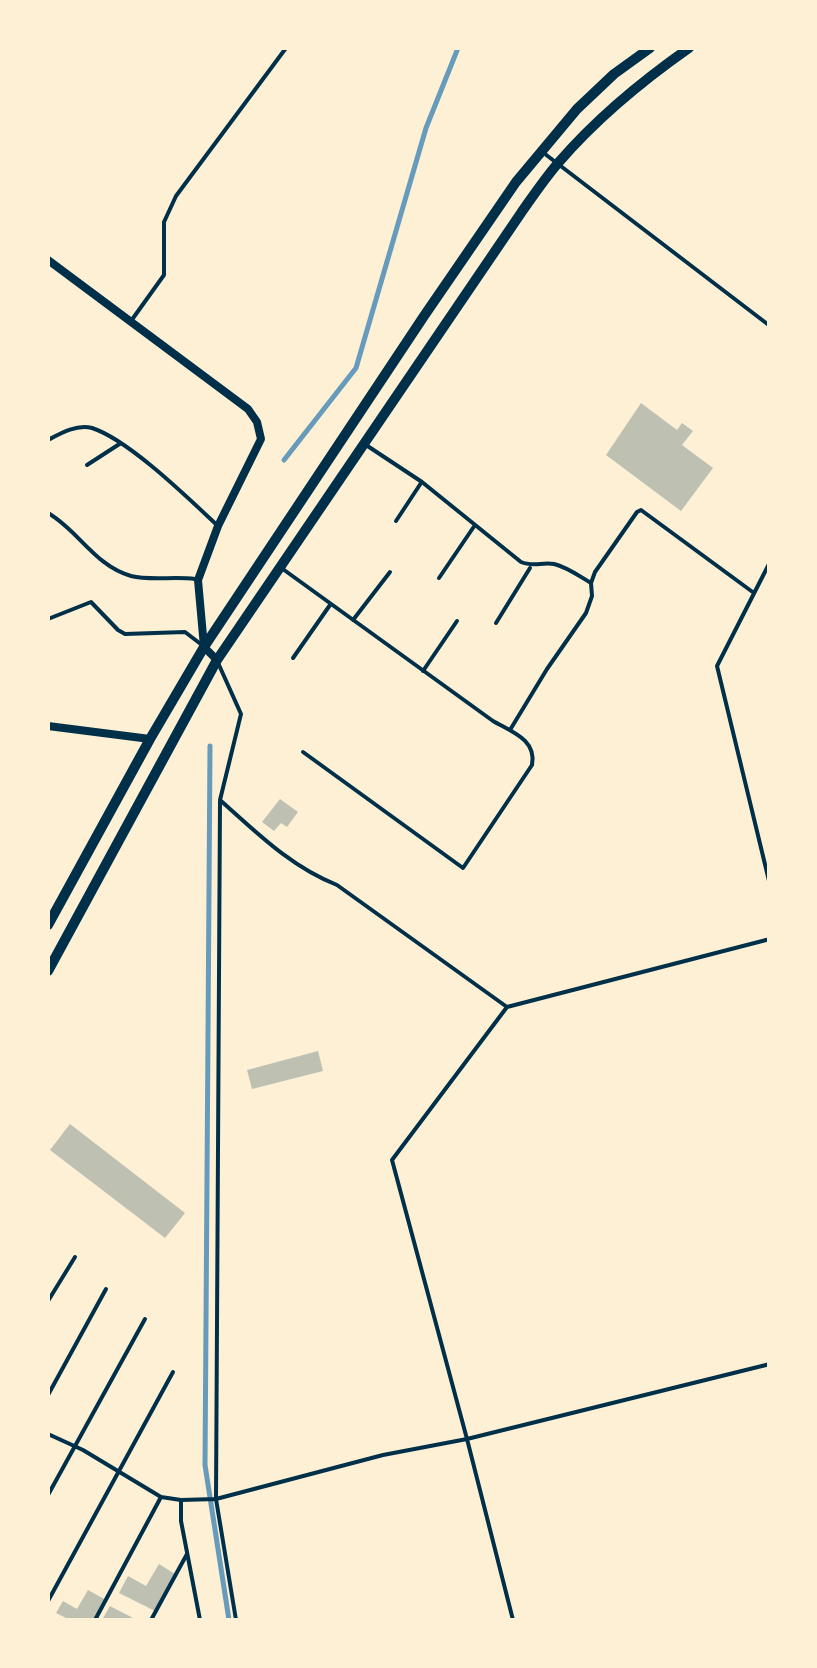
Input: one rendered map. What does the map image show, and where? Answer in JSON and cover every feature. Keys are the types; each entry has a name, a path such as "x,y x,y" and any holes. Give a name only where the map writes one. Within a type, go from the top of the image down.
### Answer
{"main road":[{"path":"48,925 204,647 424,316 541,151 614,74 650,48"},
{"path":"48,970 217,660 557,164 633,89 690,48"}],"street":[{"path":"48,260 248,409 257,422 261,439 218,526 198,580 204,647 217,660"},
{"path":"48,726 150,739"}],"lane":[{"path":"131,321 164,275 164,222 176,196 286,48"},
{"path":"541,151 770,326"},
{"path":"48,440 70,428 90,427 121,443 218,526"},
{"path":"87,465 121,443"},
{"path":"363,444 422,482 521,562 530,566 556,565 591,583"},
{"path":"396,520 422,482"},
{"path":"510,730 586,613 592,596 591,583 637,512 641,510 754,593"},
{"path":"48,513 97,557 128,575 198,580"},
{"path":"439,578 475,525"},
{"path":"770,562 716,666 770,885"},
{"path":"496,623 530,572 530,566"},
{"path":"280,567 423,672 522,737 534,755 532,766 463,868 302,752"},
{"path":"353,621 390,572"},
{"path":"48,620 90,602 125,634 185,632 204,647"},
{"path":"293,658 330,605"},
{"path":"423,672 457,622"},
{"path":"217,660 240,714 220,800 216,1499 236,1620"},
{"path":"220,800 280,854 314,876 337,885 508,1006"},
{"path":"512,1620 392,1160 508,1006 770,939"},
{"path":"48,1301 75,1257"},
{"path":"48,1395 106,1289"},
{"path":"48,1495 145,1319"},
{"path":"48,1434 161,1496 216,1499 383,1455 466,1439 770,1364"},
{"path":"48,1601 173,1372"},
{"path":"95,1620 161,1496"},
{"path":"181,1500 181,1521 200,1620"},
{"path":"151,1620 187,1553"}],"building":[{"path":"641,403 677,430 682,423 693,431 682,445 713,468 681,511 606,455"},
{"path":"280,799 298,812 287,827 281,823 274,831 262,822"},
{"path":"318,1051 323,1071 252,1089 247,1070"},
{"path":"70,1124 185,1213 165,1238 50,1150"},
{"path":"159,1564 175,1574 155,1611 119,1593 128,1576 146,1586"},
{"path":"88,1590 106,1600 95,1620 70,1620 56,1613 63,1601 77,1609"},
{"path":"110,1606 137,1620 102,1620"}],"waterway":[{"path":"284,460 356,368 426,128 458,48"},
{"path":"210,746 205,1465 229,1620"}]}
